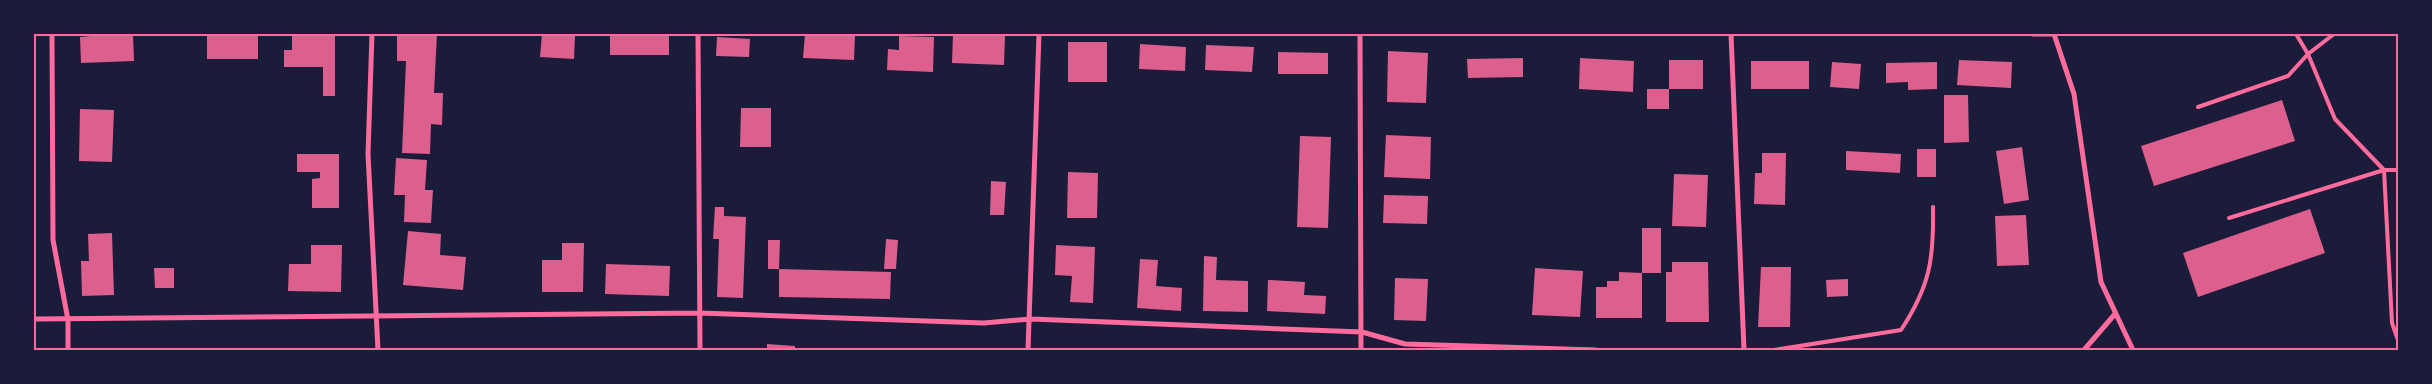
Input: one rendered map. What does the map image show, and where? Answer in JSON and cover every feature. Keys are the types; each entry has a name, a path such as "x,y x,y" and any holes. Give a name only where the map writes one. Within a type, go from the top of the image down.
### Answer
{"street":[{"path":"52,34 53,240 68,320 68,350"},
{"path":"372,34 368,154 378,350"},
{"path":"698,34 700,350"},
{"path":"1028,350 1039,34"},
{"path":"1360,34 1361,350"},
{"path":"1731,34 1744,350"},
{"path":"2032,34 2054,34 2074,94 2101,282 2133,350"},
{"path":"34,319 700,313 984,324 1030,319 1362,332 1405,344 1596,350"},
{"path":"2084,350 2116,314"}],"lane":[{"path":"2296,34 2308,54 2336,119 2384,170 2392,323 2398,340"},
{"path":"2198,107 2288,76 2308,54 2334,34"},
{"path":"2229,218 2384,170 2398,170"},
{"path":"1774,350 1901,330 1915,309 1927,283 1934,245 1933,208"}],"building":[{"path":"133,34 134,61 81,63 80,37"},
{"path":"207,34 258,34 258,59 207,59"},
{"path":"292,34 335,34 335,96 323,96 323,67 284,67 284,50 292,50"},
{"path":"397,34 437,34 434,93 443,93 442,125 431,124 430,154 402,153 406,61 397,61"},
{"path":"542,34 575,36 574,59 540,57"},
{"path":"610,34 669,34 669,55 610,55"},
{"path":"805,34 855,35 854,60 803,58"},
{"path":"953,34 1005,36 1004,65 952,63"},
{"path":"899,36 934,37 933,72 887,70 888,49 899,50"},
{"path":"717,37 750,39 749,57 716,56"},
{"path":"1068,42 1107,42 1107,82 1068,82"},
{"path":"1140,44 1186,47 1185,71 1139,69"},
{"path":"1206,45 1254,47 1252,72 1205,70"},
{"path":"1388,51 1428,53 1426,103 1387,102"},
{"path":"1278,52 1328,53 1328,74 1278,74"},
{"path":"1523,58 1523,77 1468,78 1467,59"},
{"path":"1580,58 1634,61 1633,92 1579,89"},
{"path":"1669,60 1703,60 1703,89 1669,89"},
{"path":"1959,60 2012,62 2011,88 1957,85"},
{"path":"1751,61 1809,61 1809,89 1751,89"},
{"path":"1832,62 1861,64 1859,89 1830,87"},
{"path":"1937,62 1937,89 1908,90 1908,82 1886,83 1886,63"},
{"path":"1647,89 1669,89 1669,109 1647,109"},
{"path":"1944,95 1968,95 1969,142 1944,143"},
{"path":"2282,100 2295,141 2154,186 2141,146"},
{"path":"741,108 771,108 771,147 740,147"},
{"path":"80,109 114,110 112,162 79,161"},
{"path":"1386,135 1431,137 1430,179 1384,177"},
{"path":"1300,136 1331,137 1328,228 1297,227"},
{"path":"2022,147 2029,200 2004,204 1996,151"},
{"path":"1917,149 1936,149 1936,177 1917,177"},
{"path":"1846,151 1901,154 1900,173 1846,170"},
{"path":"1762,153 1786,153 1785,205 1754,204 1755,173 1762,173"},
{"path":"297,154 339,154 339,208 312,208 312,179 320,178 320,172 297,172"},
{"path":"396,158 427,160 425,190 433,190 431,223 404,222 405,195 394,195"},
{"path":"1068,172 1098,173 1097,218 1067,218"},
{"path":"1674,174 1708,175 1706,227 1672,226"},
{"path":"991,181 1006,182 1004,215 990,215"},
{"path":"1384,195 1428,196 1427,224 1383,223"},
{"path":"715,207 724,207 724,216 746,217 743,298 717,297 719,239 713,239"},
{"path":"2310,209 2325,253 2198,297 2183,253"},
{"path":"2026,215 2029,265 1997,266 1995,216"},
{"path":"1642,228 1661,228 1661,273 1642,273"},
{"path":"408,231 441,234 440,255 466,257 463,290 403,285"},
{"path":"112,233 114,295 82,296 81,261 89,261 88,234"},
{"path":"886,239 898,240 896,269 884,269"},
{"path":"768,240 780,240 779,269 768,269"},
{"path":"562,243 584,243 583,292 542,292 542,260 562,260"},
{"path":"311,245 342,245 341,292 288,291 289,264 311,264"},
{"path":"1056,245 1095,247 1093,303 1070,302 1072,276 1055,275"},
{"path":"1204,256 1217,257 1216,280 1248,281 1248,312 1203,311"},
{"path":"1140,259 1158,260 1156,286 1182,288 1181,311 1137,308"},
{"path":"1672,262 1708,262 1709,322 1666,322 1666,272 1672,272"},
{"path":"606,264 670,266 669,296 605,294"},
{"path":"1761,267 1791,267 1790,327 1758,327"},
{"path":"154,268 174,268 174,288 155,288"},
{"path":"1535,268 1583,271 1580,317 1532,315"},
{"path":"779,269 891,272 890,299 779,297"},
{"path":"1619,272 1642,273 1642,318 1596,318 1596,287 1607,287 1607,281 1619,281"},
{"path":"1395,278 1428,279 1426,321 1394,320"},
{"path":"1848,279 1848,296 1827,297 1826,280"},
{"path":"1268,280 1305,282 1304,295 1326,296 1325,314 1267,311"},
{"path":"767,344 795,346 795,350 767,350"}]}
